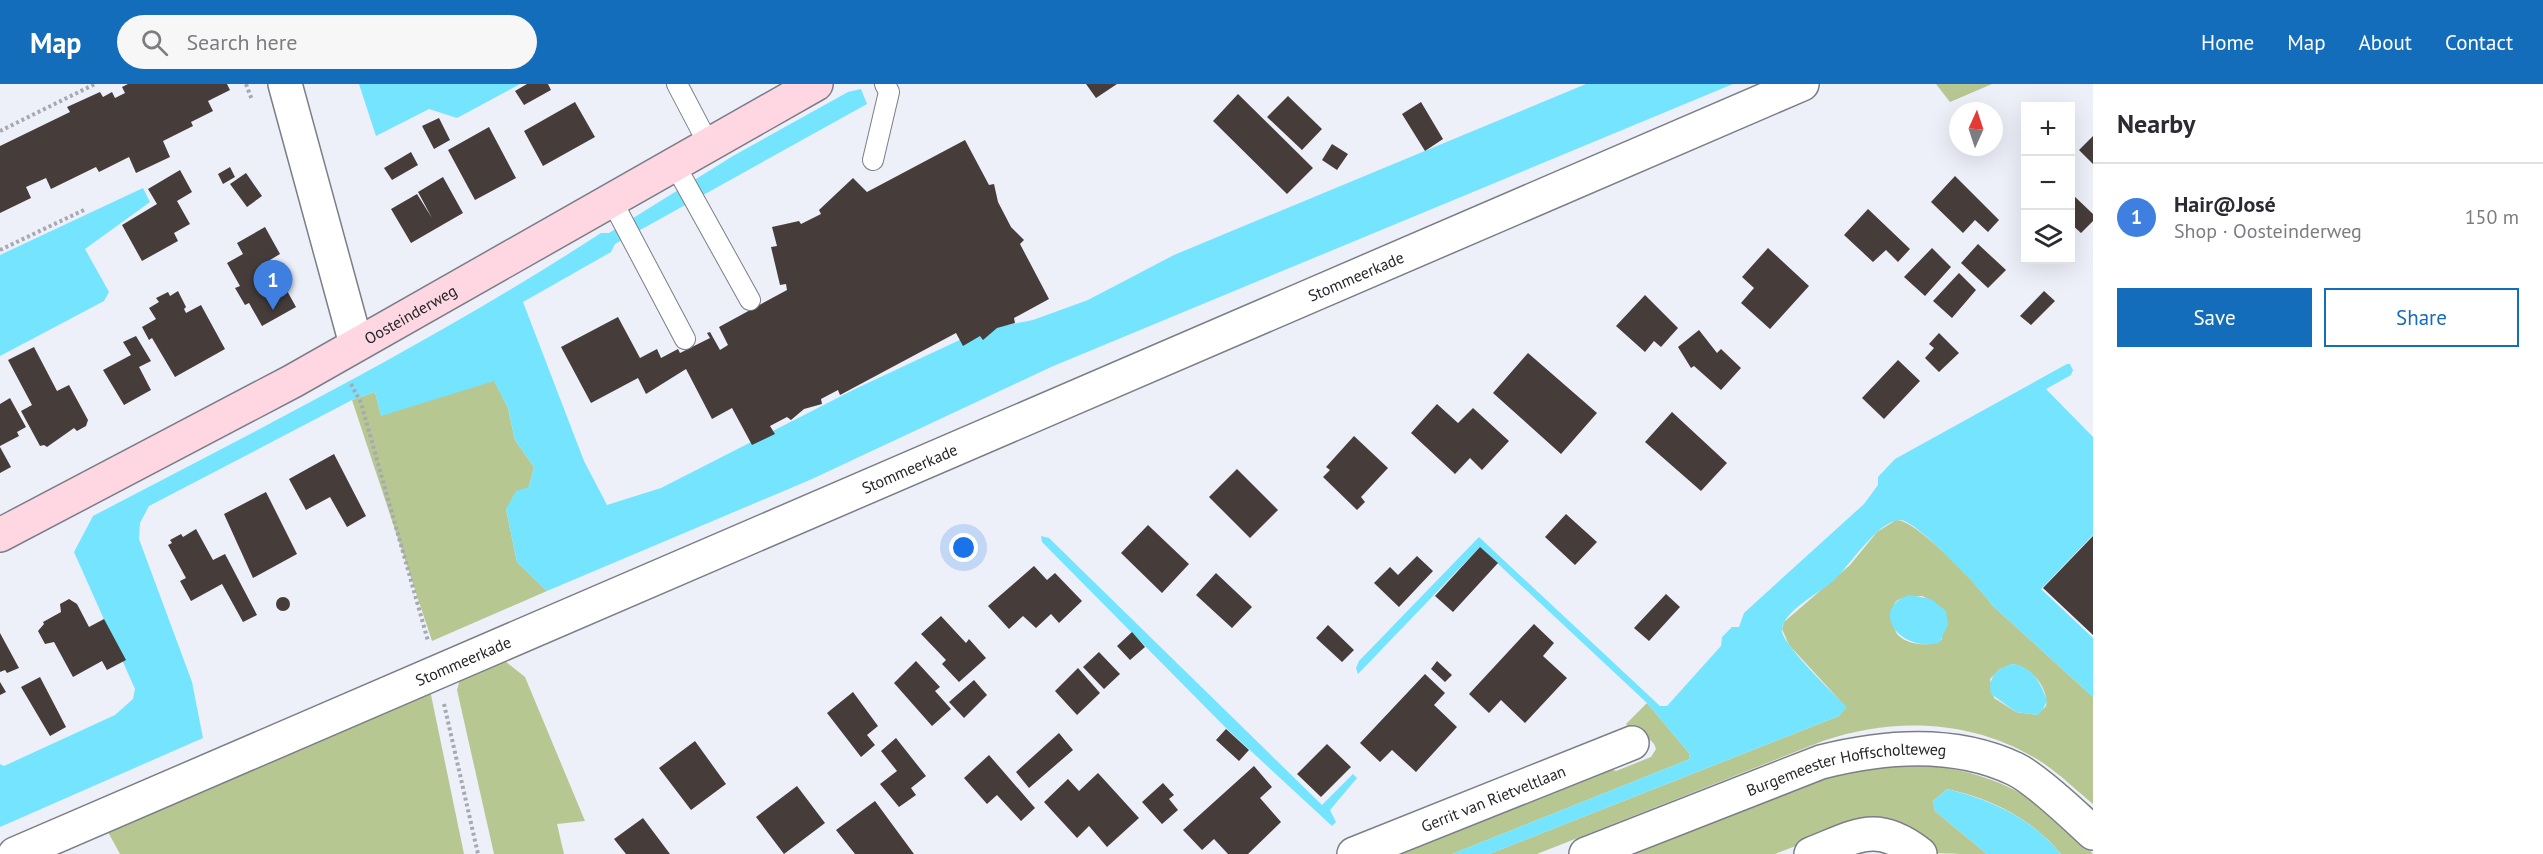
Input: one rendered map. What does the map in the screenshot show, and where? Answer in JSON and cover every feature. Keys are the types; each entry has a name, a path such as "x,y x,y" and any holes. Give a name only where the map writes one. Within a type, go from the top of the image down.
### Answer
{"street":[{"path":"285,84 356,344"},
{"name":"Oosteinderweg","path":"0,535 293,381 816,84"},
{"name":"Stommeerkade","path":"35,850 436,673 1802,84"},
{"name":"Gerrit van Rietveltlaan","path":"1354,854 1632,743"},
{"name":"Burgemeester Hoffscholteweg","path":"1586,854 1821,762 1859,753 1901,748 1962,752 2016,770 2093,833"},
{"path":"1811,854 1873,832 1887,834 1920,854"}],"lane":[{"path":"677,84 709,145"},
{"path":"873,160 889,92 885,84"},
{"path":"675,165 750,300"},
{"path":"612,201 685,339"}],"path":[{"path":"0,131 95,84"},
{"path":"0,250 86,209"},
{"path":"361,403 436,673 478,854"}],"green space":[{"path":"1936,84 1992,84 1950,102"},
{"path":"494,380 508,408 515,440 534,467 529,487 506,509 517,562 547,591 432,641 352,400 375,392 381,415"},
{"path":"1896,520 1905,522 1917,530 1962,570 1993,606 2093,697 2093,804 2043,763 1991,738 1936,726 1879,728 1823,741 1537,854 1489,854 1839,716 1846,707 1789,645 1782,629 1784,622 1850,565 1877,532","holes":["1922,596 1926,598 1942,639 1933,644 1907,641 1898,635 1893,622 1893,607 1898,600","2012,664 2031,673 2041,685 2046,706 2037,715 2016,712 1994,698 1990,679 2000,669"]},
{"path":"487,660 505,661 525,677 585,821 557,824 564,854 494,854 457,690 462,672"},
{"path":"430,690 464,854 120,854 108,832 401,699"},
{"path":"1647,703 1689,753 1690,759 1452,854 1386,854 1607,767 1616,771 1651,757 1656,749 1654,744 1641,730 1630,732 1626,724"},
{"path":"1911,762 1966,772 2012,788 2053,815 2093,854 2061,854 2037,830 2010,812 1980,798 1947,789 1933,801 1935,811 1987,854 1936,853 1906,828 1891,820 1867,819 1775,854 1625,854 1823,776"}],"water":[{"path":"359,84 520,84 457,118 429,109 376,136"},
{"path":"1586,84 1733,84 1051,367 812,479 547,591 517,562 506,509 516,491 529,487 534,467 515,440 508,408 494,381 381,416 375,392 352,400 149,506 140,523 139,539 192,682 203,738 0,827 0,764 4,766 115,715 133,699 135,689 74,552 93,516 414,345 601,233 609,233 733,156 848,92 861,89 867,104 615,244 611,252 523,302 584,461 607,505 661,488 855,389 981,330 1033,320 1088,300 1174,255"},
{"path":"143,188 150,202 85,249 109,292 104,301 0,356 0,255"},
{"path":"2070,364 2073,370 2071,375 2046,389 2093,437 2093,535 2041,589 2093,638 2093,697 1993,606 1963,571 1933,543 1908,523 1900,520 1891,522 1864,545 1833,581 1803,603 1783,624 1782,631 1791,647 1847,707 1839,716 1489,854 1452,854 1690,759 1689,753 1647,703 1480,547 1358,674 1356,668 1359,661 1479,537 1660,706 1667,706 1721,646 1722,637 1732,627 1739,627 1744,613 1864,504 1878,485 1878,477 1895,459"},
{"path":"1041,536 1049,538 1322,805 1353,774 1357,778 1330,810 1336,822 1332,826 1226,728 1042,542"},
{"path":"1909,595 1931,599 1946,611 1948,625 1939,643 1924,644 1911,641 1894,628 1890,619 1891,610 1897,601"},
{"path":"2012,664 2019,665 2030,672 2042,688 2047,701 2037,715 2016,712 1991,694 1990,683 1994,674"},
{"path":"1947,789 1964,793 2010,812 2037,830 2061,854 1987,854 1935,811 1933,801"}],"building":[{"path":"128,84 227,84 230,90 208,101 213,111 191,122 193,126 163,141 170,157 136,173 129,157 99,172 96,167 51,189 46,178 26,187 31,198 0,213 0,146 70,112 67,107 100,92 103,97 112,92 115,98 125,93 122,87"},
{"path":"527,84 548,84 551,90 524,105 515,91"},
{"path":"1086,84 1117,84 1096,98"},
{"path":"1238,94 1313,168 1287,194 1213,121"},
{"path":"1288,96 1322,129 1302,150 1267,117"},
{"path":"575,102 595,137 543,166 524,131"},
{"path":"1421,102 1443,139 1425,151 1402,114"},
{"path":"439,118 450,140 434,149 422,126"},
{"path":"489,127 516,178 475,200 448,150"},
{"path":"2093,136 2093,164 2079,150"},
{"path":"965,140 989,185 994,184 998,202 1011,227 1024,240 1020,244 1049,299 1014,318 1015,323 997,328 983,340 980,336 963,346 956,333 840,395 838,390 821,399 822,404 804,409 791,420 787,417 770,426 775,434 752,445 732,408 712,419 686,369 646,394 638,378 591,403 561,347 618,317 640,358 657,349 661,358 678,349 680,353 710,338 707,333 710,332 720,350 728,345 719,327 787,290 786,284 780,285 771,247 777,246 772,227 799,221 801,224 821,214 819,210 853,178 867,192"},
{"path":"1332,144 1348,154 1337,170 1322,160"},
{"path":"411,152 418,165 392,180 384,168"},
{"path":"230,167 235,177 223,184 218,174"},
{"path":"180,170 192,192 177,201 190,224 174,233 178,241 142,261 122,225 157,204 148,189"},
{"path":"246,173 262,196 247,207 230,184"},
{"path":"1955,176 1999,220 1988,232 1975,220 1963,233 1931,202"},
{"path":"443,177 463,213 411,243 391,209 417,194 432,218 418,192"},
{"path":"2075,197 2093,214 2093,221 2081,233 2075,228"},
{"path":"1868,209 1910,249 1898,262 1886,250 1873,262 1844,235"},
{"path":"265,227 280,254 270,260 296,307 262,326 249,303 245,305 235,288 240,286 227,263 243,254 237,243"},
{"path":"1978,244 2006,270 1988,288 1961,263"},
{"path":"1768,248 1809,286 1770,329 1741,303 1754,288 1742,277"},
{"path":"1932,248 1951,267 1925,296 1904,277"},
{"path":"1959,273 1976,290 1952,318 1933,301"},
{"path":"178,291 186,307 184,309 186,313 201,305 225,349 175,377 152,338 149,340 142,327 156,319 149,308 159,302 156,298 168,292 170,296"},
{"path":"2044,291 2055,301 2031,325 2020,316"},
{"path":"1645,295 1678,328 1661,347 1654,341 1645,352 1616,326"},
{"path":"1699,330 1717,353 1721,349 1741,368 1721,390 1694,366 1691,368 1678,347"},
{"path":"1939,333 1959,353 1939,372 1925,358 1934,348 1929,344"},
{"path":"136,336 151,361 139,367 151,390 124,405 103,370 131,355 123,342"},
{"path":"34,347 57,391 69,385 88,420 86,426 77,431 74,428 47,447 40,446 21,411 32,405 8,360"},
{"path":"1528,353 1597,413 1561,454 1493,393"},
{"path":"1898,360 1920,381 1884,419 1862,398"},
{"path":"10,398 26,427 17,432 19,436 0,446 0,404"},
{"path":"1437,404 1458,423 1473,408 1509,441 1482,470 1470,458 1455,474 1411,433"},
{"path":"1672,412 1727,463 1701,491 1645,442"},
{"path":"1354,436 1388,468 1361,497 1365,502 1357,510 1323,477 1330,470 1326,467"},
{"path":"0,447 11,467 0,473"},
{"path":"334,454 366,516 347,527 330,497 306,510 289,479"},
{"path":"1237,469 1278,510 1250,538 1209,497"},
{"path":"266,492 297,554 253,578 224,514"},
{"path":"1566,514 1597,542 1575,565 1545,537"},
{"path":"1148,525 1189,564 1162,593 1121,553"},
{"path":"196,529 213,560 225,554 257,615 243,622 222,584 191,601 180,581 186,578 168,545 172,543 170,540 181,534 183,537"},
{"path":"2093,536 2093,635 2043,588"},
{"path":"1480,547 1498,563 1453,612 1435,596"},
{"path":"1417,556 1433,571 1399,607 1374,583 1390,567 1398,575"},
{"path":"1034,566 1047,580 1055,573 1082,601 1059,623 1051,614 1036,628 1023,616 1009,629 988,606"},
{"path":"1216,573 1252,607 1232,628 1196,595"},
{"path":"1666,594 1680,607 1649,641 1634,628"},
{"path":"280,597 286,597 290,604 286,611 280,611 276,607 276,601"},
{"path":"69,599 77,604 89,627 104,619 126,660 107,670 102,661 73,677 54,642 45,644 38,631 44,624 43,622 61,612 60,604"},
{"path":"941,616 966,643 969,639 986,658 959,682 942,664 946,660 921,634"},
{"path":"1534,624 1554,643 1543,656 1567,678 1525,723 1501,700 1489,713 1469,694"},
{"path":"1328,625 1354,650 1342,662 1316,638"},
{"path":"1132,632 1145,647 1130,660 1117,646"},
{"path":"0,633 19,668 7,673 5,670 0,672"},
{"path":"1099,652 1120,674 1104,689 1083,667"},
{"path":"916,661 940,687 935,691 951,709 932,726 894,683"},
{"path":"1437,661 1452,675 1445,682 1431,669"},
{"path":"1078,668 1100,693 1077,715 1055,691"},
{"path":"1425,674 1445,693 1434,705 1457,727 1416,772 1392,750 1380,762 1360,743"},
{"path":"40,677 66,727 50,736 21,687"},
{"path":"974,680 987,695 964,718 949,702"},
{"path":"0,682 6,692 0,695"},
{"path":"853,692 878,726 867,735 875,745 861,757 827,713"},
{"path":"1226,729 1249,750 1239,761 1216,740"},
{"path":"1059,733 1073,750 1029,788 1016,772"},
{"path":"896,738 926,776 911,788 916,795 899,807 880,784 897,771 881,751"},
{"path":"695,741 726,784 691,810 659,768"},
{"path":"1327,744 1351,767 1321,797 1297,774"},
{"path":"989,755 1035,808 1021,821 997,795 987,804 964,778"},
{"path":"1254,766 1272,787 1260,798 1281,822 1248,854 1228,854 1214,839 1202,850 1183,830"},
{"path":"1098,773 1139,818 1107,847 1089,826 1077,838 1044,802 1068,779 1079,791"},
{"path":"1163,783 1174,795 1169,799 1178,810 1162,824 1142,802"},
{"path":"797,786 825,823 784,854 756,817"},
{"path":"875,801 914,854 855,854 836,830"},
{"path":"643,818 670,854 626,854 614,839"}],"place":[{"name":"Hair@José","path":"273,310"}]}
